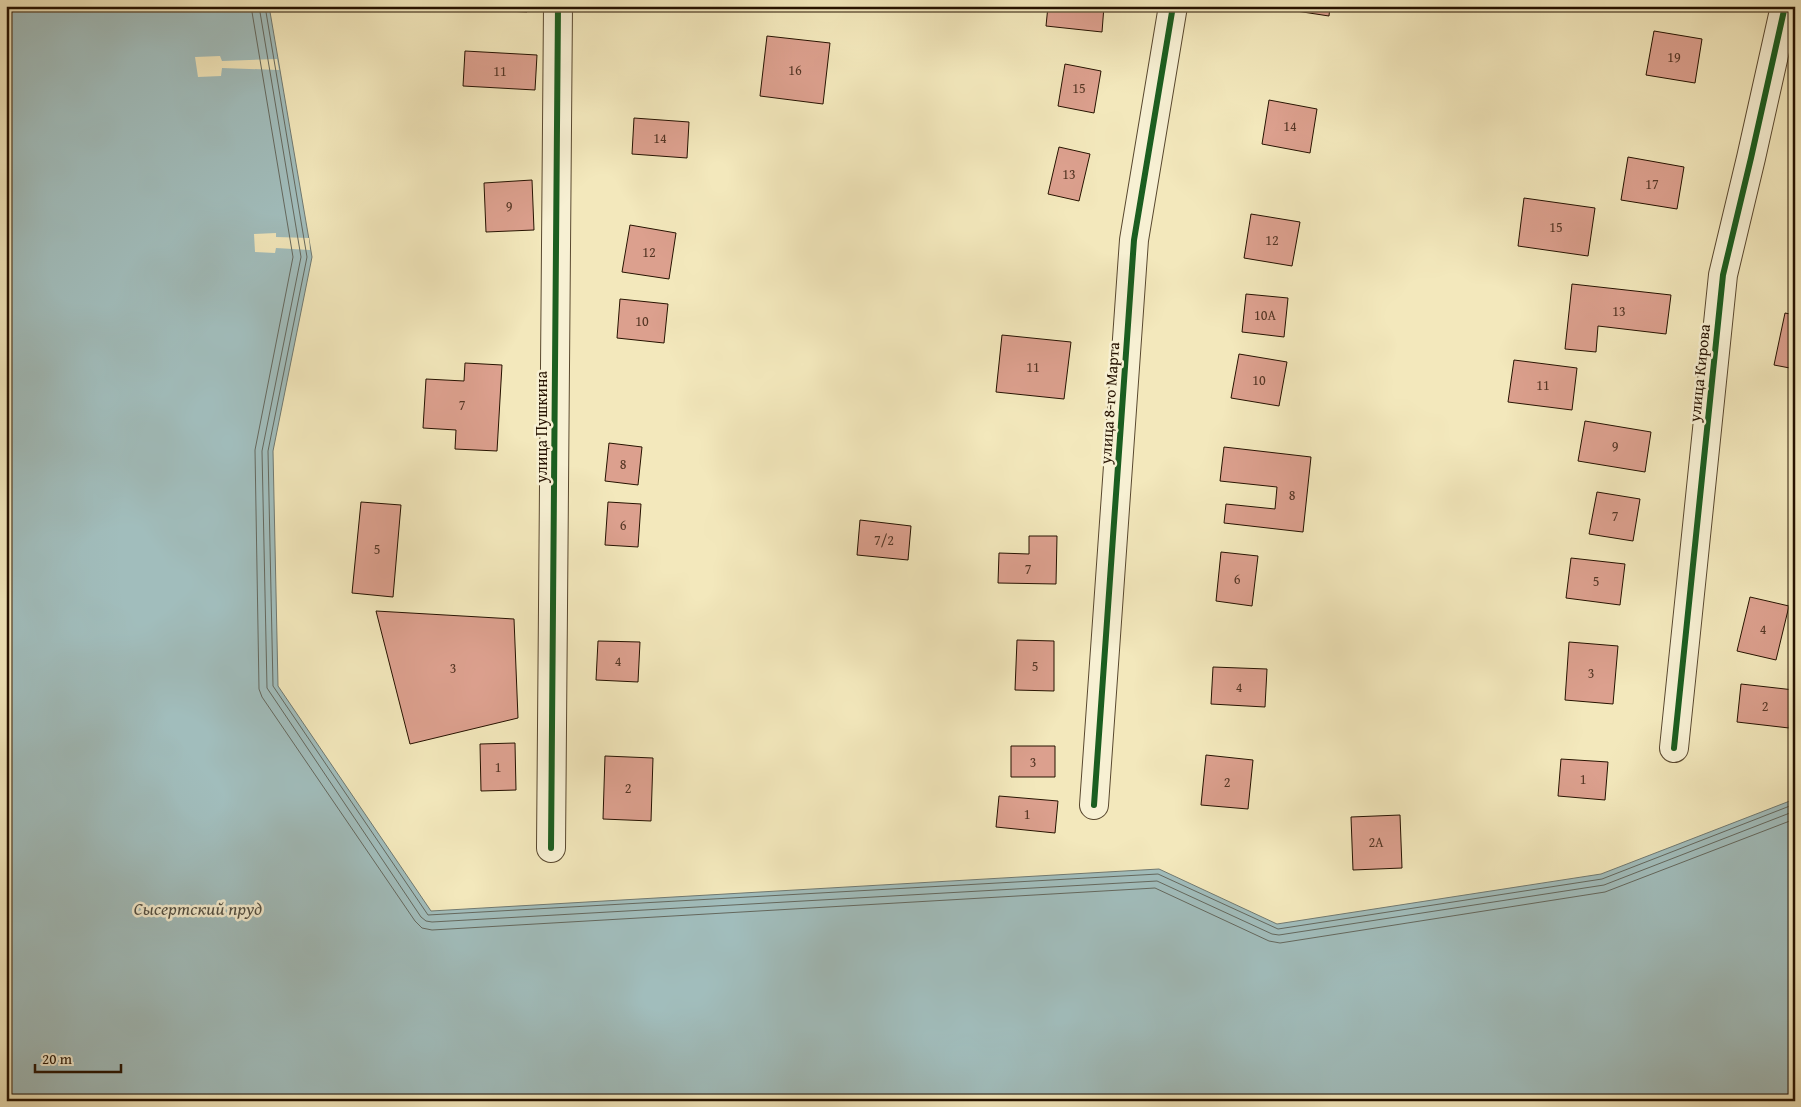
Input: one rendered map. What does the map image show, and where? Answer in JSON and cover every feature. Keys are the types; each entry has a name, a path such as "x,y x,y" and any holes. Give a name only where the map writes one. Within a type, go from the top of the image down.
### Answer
{"street":[{"name":"улица Пушкина","path":"551,848 558,6"},
{"name":"улица 8-го Марта","path":"1094,805 1134,240 1174,6"},
{"name":"улица Кирова","path":"1674,748 1723,275 1785,6"}],"water":[{"name":"Сысертский пруд","path":"6,6 269,6 312,257 273,451 278,686 431,911 1159,869 1277,924 1601,874 1795,799 1795,1101 6,1101"}],"pier":[{"path":"220,56 222,61 277,59 279,70 222,68 221,76 198,77 195,57"},
{"path":"276,233 276,237 309,238 310,250 276,248 275,253 255,252 254,234"}],"building":[{"path":"487,6 527,6 527,12 486,10"},
{"path":"1048,6 1104,6 1102,32 1046,26"},
{"path":"1284,6 1330,6 1329,16 1283,9"},
{"path":"1654,31 1702,39 1695,83 1646,75"},
{"path":"767,36 830,43 823,104 760,96"},
{"path":"465,51 537,55 535,90 463,86"},
{"path":"1065,64 1101,71 1094,113 1058,106"},
{"path":"1269,100 1317,109 1310,153 1262,144"},
{"path":"634,118 689,122 687,158 632,154"},
{"path":"1059,147 1090,154 1079,201 1048,194"},
{"path":"1628,157 1684,167 1677,209 1621,200"},
{"path":"532,180 534,230 486,232 484,183"},
{"path":"1524,198 1595,208 1588,256 1518,246"},
{"path":"1251,214 1300,222 1292,266 1244,258"},
{"path":"630,225 676,233 669,279 622,272"},
{"path":"1572,284 1671,295 1666,334 1598,326 1596,352 1565,349"},
{"path":"1246,294 1288,298 1284,337 1242,332"},
{"path":"620,299 668,304 664,343 617,338"},
{"path":"1785,313 1795,315 1795,369 1774,365"},
{"path":"1002,335 1071,342 1064,399 996,392"},
{"path":"1239,354 1287,362 1279,406 1231,398"},
{"path":"1514,360 1577,368 1572,410 1508,402"},
{"path":"465,363 502,365 497,451 455,449 456,430 423,428 426,379 464,381"},
{"path":"1585,421 1651,432 1645,472 1578,461"},
{"path":"609,443 642,447 638,485 605,481"},
{"path":"1224,447 1311,457 1303,532 1224,523 1226,504 1275,509 1277,487 1220,481"},
{"path":"1597,492 1640,499 1633,541 1589,534"},
{"path":"361,502 401,505 393,597 352,593"},
{"path":"608,502 641,504 638,547 605,545"},
{"path":"860,520 911,526 908,560 857,555"},
{"path":"1029,536 1057,536 1056,584 998,583 999,553 1029,554"},
{"path":"1221,552 1258,556 1252,606 1216,601"},
{"path":"1571,558 1625,564 1620,605 1566,598"},
{"path":"1750,597 1789,606 1776,660 1737,651"},
{"path":"376,611 514,619 518,718 410,744"},
{"path":"1017,640 1054,641 1054,691 1015,690"},
{"path":"598,641 640,642 638,682 596,680"},
{"path":"1569,642 1618,646 1613,704 1565,700"},
{"path":"1213,667 1267,669 1265,707 1211,704"},
{"path":"1741,684 1794,690 1789,728 1737,722"},
{"path":"515,743 516,790 481,791 480,744"},
{"path":"1011,746 1055,746 1055,777 1011,777"},
{"path":"1206,755 1253,760 1248,809 1201,805"},
{"path":"605,756 653,758 651,821 603,819"},
{"path":"1561,759 1608,762 1605,800 1558,796"},
{"path":"999,796 1058,801 1055,833 996,827"},
{"path":"1400,815 1402,868 1353,870 1351,817"}],"cycle path":[{"path":"551,848 558,6"},
{"path":"1094,805 1134,240 1173,6"},
{"path":"1674,748 1723,275 1785,6"}]}
